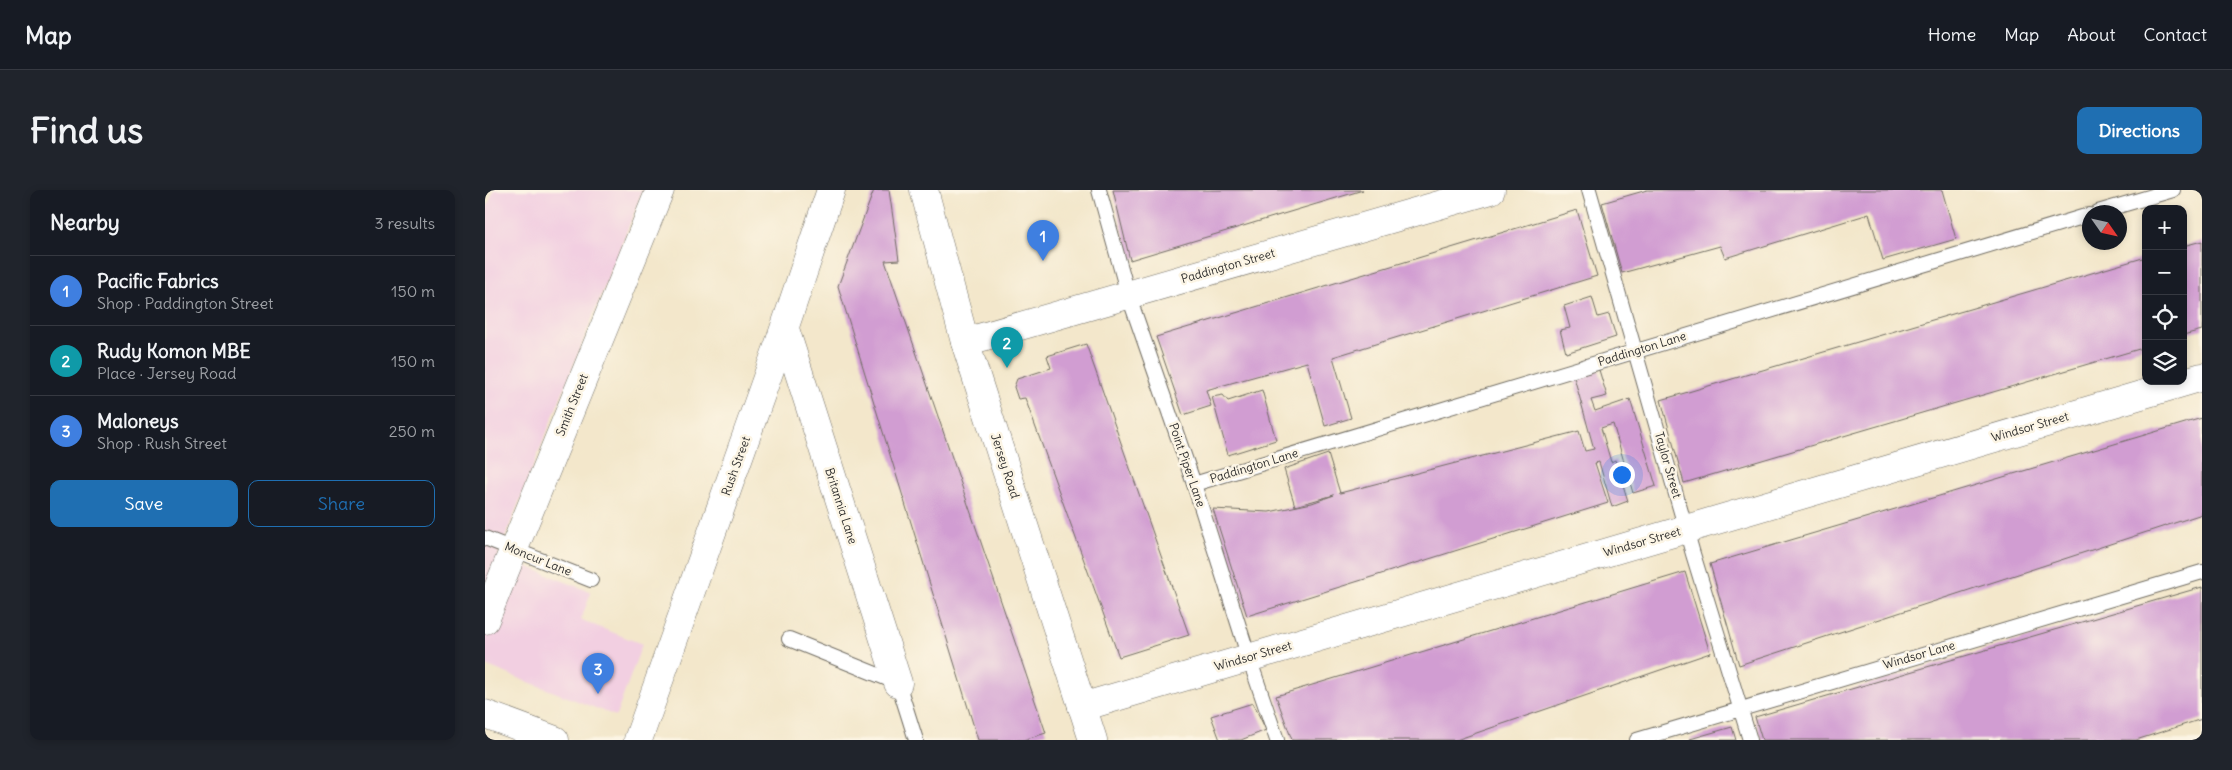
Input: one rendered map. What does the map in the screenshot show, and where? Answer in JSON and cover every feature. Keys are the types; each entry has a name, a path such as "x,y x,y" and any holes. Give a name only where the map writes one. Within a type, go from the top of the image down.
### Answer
{"street":[{"name":"Smith Street","path":"485,620 660,190"},
{"name":"Rush Street","path":"639,740 785,328 831,190"},
{"name":"Jersey Road","path":"924,190 965,342 1093,740"},
{"name":"Paddington Street","path":"965,342 1491,190"},
{"name":"Britannia Lane","path":"785,328 897,683"},
{"name":"Windsor Street","path":"1082,707 2202,377"},
{"path":"485,714 555,740"}],"lane":[{"name":"Point Piper Lane","path":"1099,190 1128,294 1195,484 1249,658 1277,740"},
{"name":"Taylor Street","path":"1589,190 1686,529 1749,740"},
{"path":"2122,205 2173,190"},
{"name":"Paddington Lane","path":"1195,484 2082,217"},
{"name":"Moncur Lane","path":"485,538 591,580"},
{"name":"Windsor Lane","path":"1637,740 2202,572"},
{"path":"789,639 897,683"},
{"name":"Britannia Lane","path":"897,683 916,740"}],"shaded area":[{"path":"494,190 643,190 498,555 591,592 581,620 642,644 616,716 485,665 485,213"}],"building":[{"path":"874,190 889,190 899,260 885,261 1046,733 1023,740 978,740 838,286"},
{"path":"1113,190 1363,190 1130,260"},
{"path":"1647,190 1942,190 1956,239 1883,260 1869,214 1725,258 1720,246 1622,273 1602,203"},
{"path":"1577,210 1597,276 1333,357 1351,418 1325,426 1307,362 1206,390 1211,406 1183,415 1156,337"},
{"path":"2202,241 2202,330 2187,334 2187,250 2187,245"},
{"path":"2142,258 2142,348 1684,483 1661,400"},
{"path":"1592,297 1598,317 1609,314 1616,337 1566,353 1560,330 1570,328 1564,306"},
{"path":"1086,344 1189,635 1119,657 1025,398 1018,399 1014,387 1017,379 1051,368 1047,356"},
{"path":"1599,370 1607,396 1591,400 1595,411 1630,399 1656,486 1633,493 1613,424 1601,428 1611,462 1615,460 1628,501 1612,507 1599,462 1595,463 1608,503 1247,616 1213,509 1269,512 1312,503 1334,495 1295,506 1284,469 1328,454 1340,493 1579,431 1585,451 1594,449 1574,377"},
{"path":"1262,390 1276,440 1228,455 1212,397 1223,395 1228,401"},
{"path":"2202,418 2202,514 1739,665 1710,564"},
{"path":"1685,572 1710,653 1456,740 1292,740 1276,696"},
{"path":"2202,587 2202,719 2136,740 1762,740 1755,717"},
{"path":"1253,703 1266,730 1241,740 1220,740 1211,716"},
{"path":"1732,727 1736,740 1690,740 1690,739"}],"place":[{"name":"Pacific Fabrics","path":"1043,261"},
{"name":"Rudy Komon MBE","path":"1007,368"},
{"name":"Maloneys","path":"598,694"}]}
